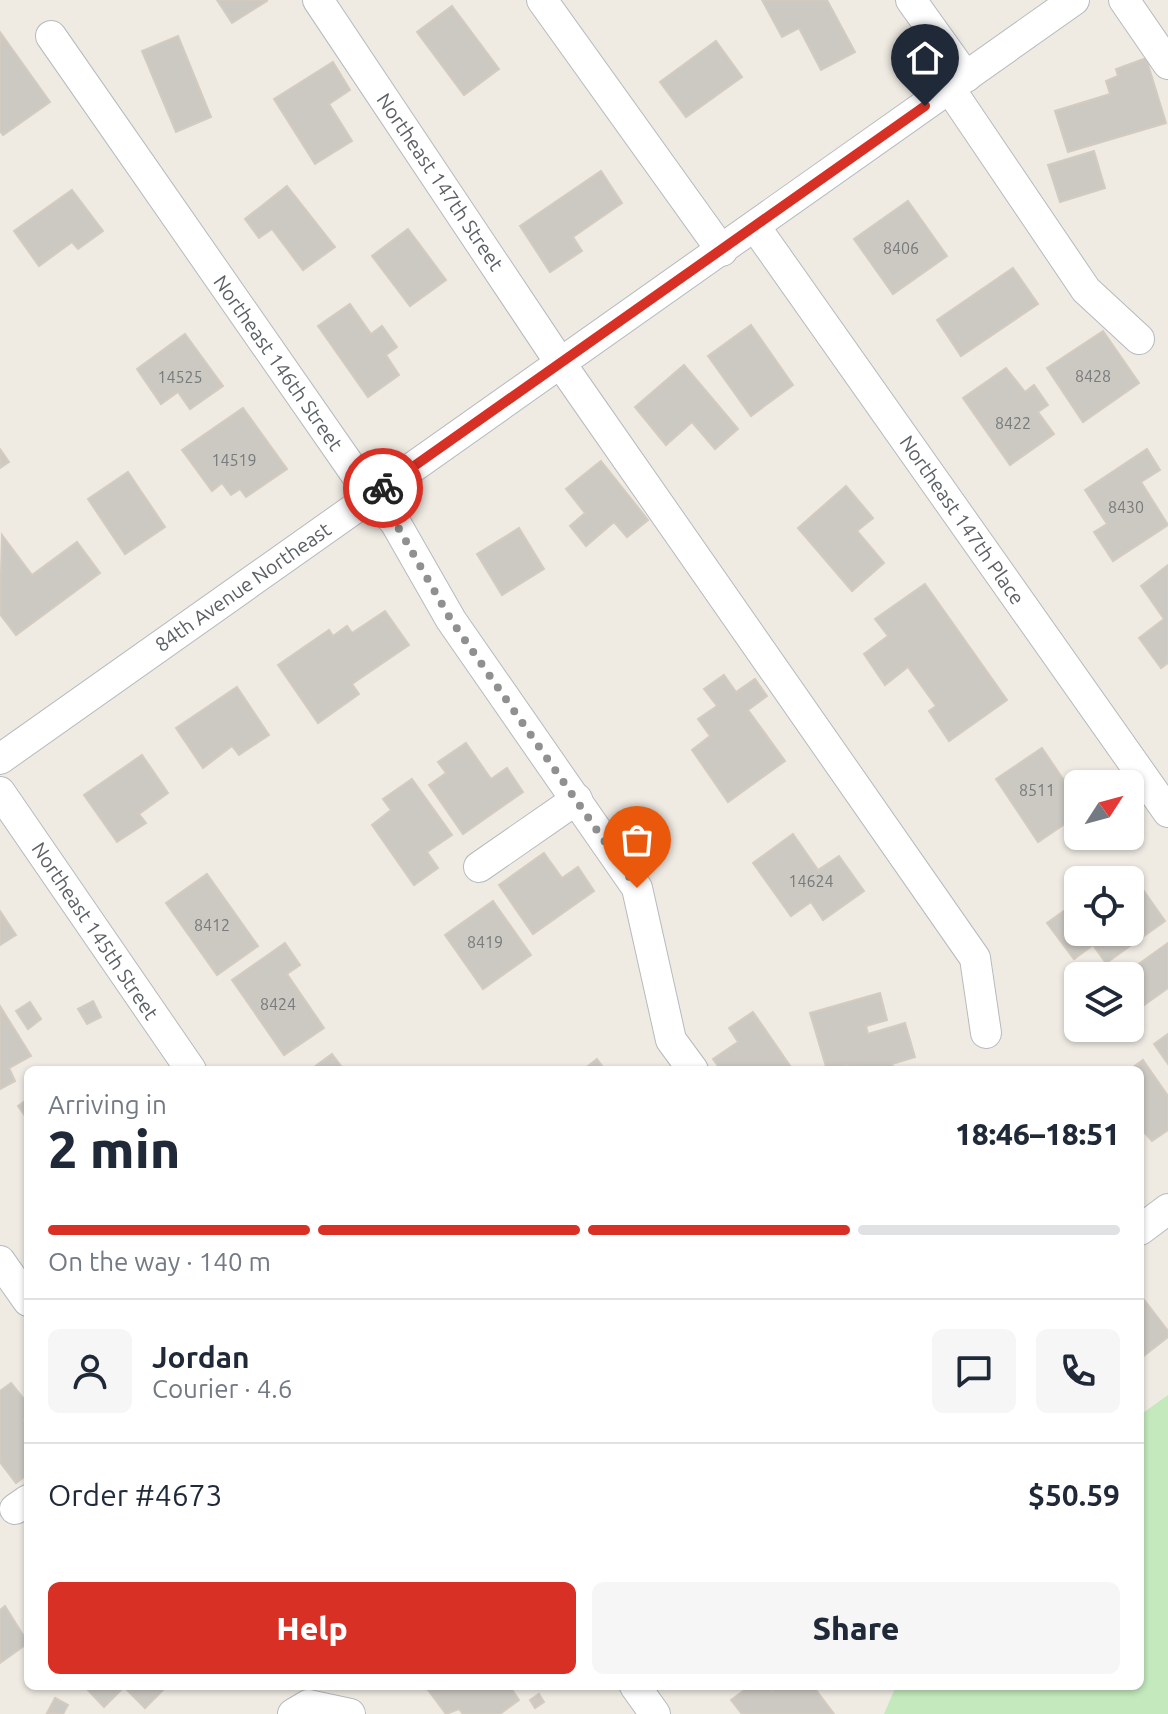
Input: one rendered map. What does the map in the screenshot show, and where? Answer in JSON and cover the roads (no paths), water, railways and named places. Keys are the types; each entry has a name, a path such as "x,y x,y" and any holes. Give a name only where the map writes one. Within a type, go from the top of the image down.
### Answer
{"street":[{"name":"Northeast 147th Street","path":"318,0 561,364 975,958 986,1033"},
{"path":"542,0 722,251"},
{"path":"911,0 958,83 1086,290 1139,339"},
{"name":"84th Avenue Northeast","path":"0,759 756,228 1074,0"},
{"path":"1124,0 1168,64"},
{"name":"Northeast 146th Street","path":"51,36 371,496 395,522 451,620 637,888 671,1040 690,1066"},
{"name":"Northeast 147th Place","path":"756,228 1168,812"},
{"name":"Northeast 145th Street","path":"0,792 188,1066"},
{"path":"479,867 577,799"},
{"path":"1144,1227 1168,1209"},
{"path":"0,1261 24,1295"},
{"path":"638,1690 655,1714"},
{"path":"293,1714 308,1705 350,1714"}]}
